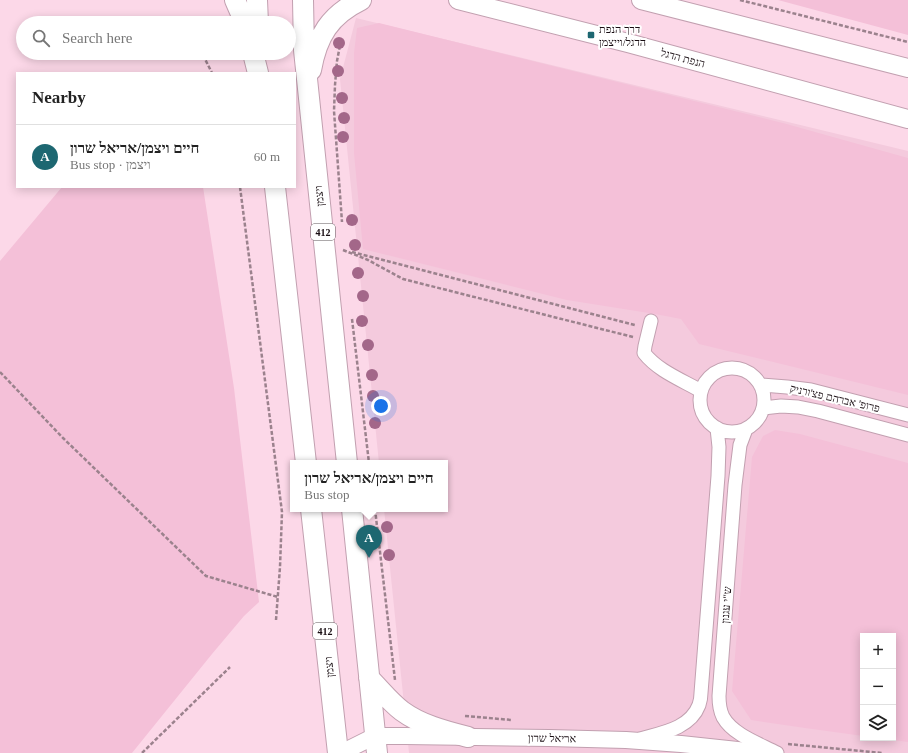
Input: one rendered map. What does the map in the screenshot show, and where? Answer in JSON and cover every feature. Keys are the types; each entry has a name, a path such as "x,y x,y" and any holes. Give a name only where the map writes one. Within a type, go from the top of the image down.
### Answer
{"main road":[{"path":"235,0 242,16"},
{"path":"257,0 258,16"},
{"name":"ויצמן","path":"303,0 304,50 347,460"},
{"path":"308,90 314,56 321,37 328,24 340,12 361,0"},
{"name":"הנפת הדגל","path":"458,0 628,43 908,119"},
{"path":"641,0 908,68"},
{"path":"255,60 258,72"},
{"path":"262,60 263,72"},
{"path":"275,188 306,460"},
{"name":"ויצמן","path":"311,512 338,753"},
{"path":"352,512 376,745"},
{"path":"369,678 402,711 421,722 468,737"}],"street":[{"path":"649,330 644,353 649,360 701,391"},
{"path":"727,368 737,368 747,371 755,377 761,386 764,392 763,408 760,416 746,429 732,432 717,428 710,423 704,415 701,407 701,391 710,377 718,371 727,368"},
{"name":"פרופ' אברהם פצ'ורניק","path":"761,386 811,390 908,415"},
{"name":"פרופ' אברהם פצ'ורניק","path":"763,408 781,406 798,407 908,435"},
{"name":"ש\"י עגנון","path":"635,741 679,727 692,718 699,706 718,476 719,447 717,428"},
{"name":"ש\"י עגנון","path":"746,429 740,445 735,485 719,696 720,709 723,717 737,733 777,753"},
{"name":"אריאל שרון","path":"341,753 376,745 468,737 635,741 681,744 766,753"}],"path":[{"path":"740,0 908,42"},
{"path":"328,24 342,37 336,67 334,111 342,227"},
{"path":"206,60 212,72"},
{"path":"240,188 282,512 276,620"},
{"path":"343,250 344,258"},
{"path":"343,250 649,330"},
{"path":"343,250 368,260 403,279 649,330"},
{"path":"351,313 369,460"},
{"path":"0,372 62,438 206,576 278,597"},
{"path":"375,512 395,679 402,711"},
{"path":"142,753 230,668"}],"shaded area":[{"path":"778,0 908,0 908,35"},
{"path":"356,18 908,151 908,753 409,753 384,512 448,512 448,460 379,460 340,79"},
{"path":"379,23 783,123 908,158 908,395 699,344 681,319 567,300 363,249 354,153 354,53 357,28"},
{"path":"61,188 203,188 234,388 259,602 244,616 212,654 132,753 0,753 0,261"},
{"path":"775,430 800,434 908,463 908,742 896,740 896,633 860,633 860,736 751,720 732,691 752,457 763,436"}],"place":[{"name":"דרך הנפת הדגל/וייצמן","path":"591,35"},
{"name":"חיים ויצמן/אריאל שרון","path":"369,558"}]}
